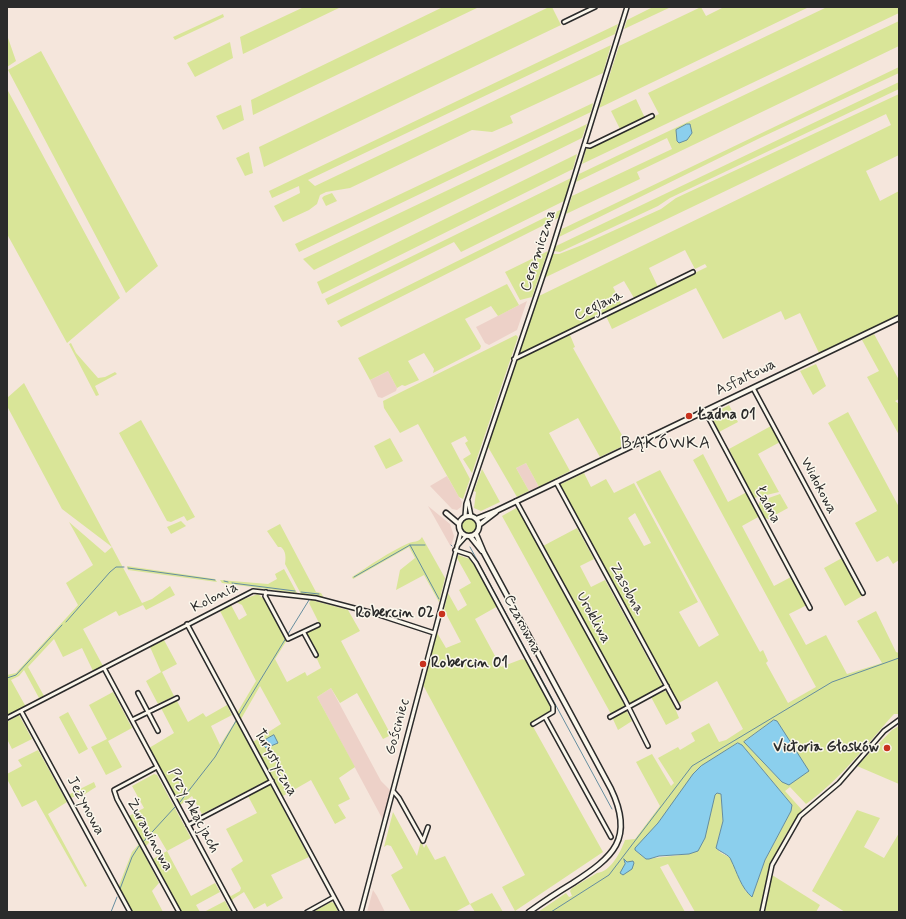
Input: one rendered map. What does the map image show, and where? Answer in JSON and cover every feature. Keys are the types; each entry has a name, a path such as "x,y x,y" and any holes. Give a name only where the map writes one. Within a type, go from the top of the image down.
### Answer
{"street":[{"path":"564,22 595,7"},
{"name":"Ceramiczna","path":"463,518 514,359 551,252 627,7"},
{"path":"584,145 590,146 652,116"},
{"name":"Ceglana","path":"514,359 693,272"},
{"name":"Asfaltowa","path":"476,519 496,511 899,318"},
{"name":"Widokowa","path":"753,388 863,593"},
{"name":"Ładna","path":"705,411 810,608"},
{"name":"Zasobna","path":"556,482 678,707"},
{"name":"Ceramiczna","path":"468,501 471,516"},
{"name":"Urokliwa","path":"516,501 648,746"},
{"name":"Asfaltowa","path":"479,525 496,511"},
{"path":"484,553 468,536 461,532 459,524 446,513 463,518 471,516 476,519 479,525 476,534 484,553 611,789 619,807 621,818 618,840 613,851 604,862 529,912"},
{"path":"459,524 463,518"},
{"name":"Gościniec","path":"361,912 455,549 461,532"},
{"path":"468,536 476,534"},
{"name":"Gościniec","path":"455,549 468,536"},
{"name":"Czarowna","path":"455,549 470,554 476,563 554,706 553,712 545,717"},
{"path":"266,592 265,596 287,638 290,639 318,625"},
{"name":"Kolonia","path":"7,718 249,593 266,592 316,598 373,613 434,633"},
{"name":"Turystyczna","path":"188,624 342,912"},
{"path":"304,633 316,655"},
{"name":"Przy Akacjach","path":"104,668 235,912"},
{"path":"610,716 667,686"},
{"path":"138,693 158,731"},
{"path":"132,720 176,698"},
{"name":"Jeżynowa","path":"21,711 130,912"},
{"path":"533,724 545,717 611,837"},
{"path":"762,912 772,865 800,816 839,782 884,731 899,720"},
{"name":"Żurawinowa","path":"157,767 114,790 117,799 179,912"},
{"path":"188,825 272,781"},
{"path":"393,791 399,798 423,841 428,827"},
{"path":"306,912 334,897"}],"shaded area":[{"path":"527,301 517,330 489,345 485,343 476,327"},
{"path":"388,371 397,388 396,391 382,398 378,397 370,380"},
{"path":"526,463 539,487 529,491 516,468"},
{"path":"447,476 462,502 461,507 457,510 452,509 430,486"},
{"path":"428,506 450,524 454,536 451,547"},
{"path":"331,688 381,781 390,790 383,820 317,697"},
{"path":"373,890 377,896 385,912 367,912"}],"green space":[{"path":"304,7 341,7 243,54 240,37"},
{"path":"443,7 479,7 253,115 251,100"},
{"path":"549,7 552,7 561,25 264,167 259,147"},
{"path":"653,7 671,7 624,29 627,20"},
{"path":"701,7 706,16 724,7 809,7 599,108 619,46"},
{"path":"827,7 899,7 899,13 582,164 586,149 659,114 648,93"},
{"path":"223,14 224,17 175,40 173,37"},
{"path":"899,21 899,46 637,172 640,179 566,214 572,196 672,149 667,138 576,182 579,174"},
{"path":"618,24 615,34 308,180 315,186 611,45 603,73 510,116 513,123 492,132 472,130 350,188 326,192 320,195 317,204 309,210 283,222 274,206 300,193 299,186 272,198 269,191"},
{"path":"7,35 16,61 7,67"},
{"path":"230,42 233,58 195,77 187,63"},
{"path":"41,51 158,266 126,293 8,70"},
{"path":"899,67 899,73 762,137 559,237 562,229"},
{"path":"899,82 899,89 670,198 658,206 560,252 554,251 556,246"},
{"path":"7,89 120,298 67,343 7,234"},
{"path":"899,94 899,155 866,171 880,201 899,191 899,315 819,353 800,313 785,320 781,311 723,339 696,288 612,329 606,316 707,267 705,264 695,269 685,250 649,268 658,287 634,298 624,281 613,287 622,305 518,355 539,296 891,125 886,114 544,278 552,254 559,254 582,245 661,209 676,198"},
{"path":"636,99 645,118 620,129 611,111"},
{"path":"593,103 591,112 299,252 295,244"},
{"path":"241,105 244,120 223,130 216,116"},
{"path":"587,124 582,138 314,270 303,259"},
{"path":"249,152 253,173 245,176 236,158"},
{"path":"577,154 573,169 322,294 317,282"},
{"path":"571,178 564,201 461,252 454,242 328,305 325,299"},
{"path":"332,193 337,201 326,206 322,198"},
{"path":"562,209 558,218 341,327 337,321"},
{"path":"548,251 532,297 520,300 505,272"},
{"path":"507,284 519,305 498,316 491,306 465,319 481,346 480,349 433,373 434,369 424,353 408,361 419,380 405,386 402,385 397,388 388,371 370,380 358,358"},
{"path":"874,334 899,380 899,399 895,401 899,404 899,435 867,377 879,371 862,340"},
{"path":"516,335 518,337 472,473 463,459 471,454 465,443 468,441 465,436 451,443 470,479 463,499 459,497 418,424 400,433 384,408 383,401"},
{"path":"570,335 575,347 573,348 627,444 600,457 578,418 549,433 570,471 539,487 526,463 516,468 529,491 517,497 488,447 515,360"},
{"path":"71,343 76,353 98,378 105,377 115,372 117,374 95,386 99,395 96,396 69,344"},
{"path":"816,364 826,386 813,395 800,371"},
{"path":"24,383 112,547 62,509 7,406 7,398"},
{"path":"729,405 738,422 719,432 711,414"},
{"path":"848,412 899,507 899,560 893,564 888,556 877,562 876,561 855,523 877,511 828,423"},
{"path":"141,420 195,517 187,521 184,516 171,522 167,521 119,433"},
{"path":"771,426 780,442 758,454 779,492 754,498 729,449"},
{"path":"390,438 403,461 386,469 374,446"},
{"path":"703,454 728,502 747,492 760,516 742,526 774,586 791,577 807,605 789,614 806,645 826,635 847,674 882,663 857,621 876,611 896,652 899,653 899,714 894,714 842,773 806,804 790,787 785,791 802,810 786,834 769,866 760,912 695,912 668,864 660,867 685,912 538,912 566,893 569,897 572,896 570,891 572,888 597,873 607,869 615,860 625,840 635,839 660,806 636,762 652,754 671,786 674,783 658,758 678,747 680,750 695,741 691,733 709,723 719,742 726,740 743,729 717,681 679,703 676,701 559,485 584,473 591,487 606,479 614,493 634,483 698,602 679,612 699,647 719,635 636,482 660,470 760,652 763,650 768,661 766,663 788,703 816,687 693,460","holes":["635,513 651,543 644,546 628,518","774,720 777,721 808,771 782,782 744,742","738,743 742,745 792,805 791,811 765,860 753,894 746,892 731,858 721,853 716,848 723,821 721,794 717,793 715,795 689,854 646,859 635,850 713,759"]},
{"path":"482,469 500,502 481,511 474,508 476,492 474,491"},
{"path":"780,494 788,508 768,519 763,517 758,507 760,501"},
{"path":"518,507 626,705 611,714 502,516"},
{"path":"469,518 476,523 477,526 472,533 469,534 462,529 461,526 466,519"},
{"path":"181,521 186,526 171,534 167,527"},
{"path":"69,522 105,553 112,547 142,603 152,599 170,586 175,595 146,610 143,605 119,616 116,611 83,629 103,666 93,671 82,648 63,657 54,639 28,667 44,696 39,698 24,670 19,676 11,680 26,707 7,717 7,675 16,673 78,605 66,583 93,565"},
{"path":"280,524 316,592 321,593 324,598 301,594 285,564 284,550 281,547 278,547 267,531"},
{"path":"577,528 594,559 580,566 591,587 605,580 663,686 630,704 628,704 543,546"},
{"path":"422,537 445,578 439,602 424,575 396,590 400,570 415,558 409,547 353,579 352,577 394,550 417,541"},
{"path":"458,555 470,559 475,564 498,606 475,619 501,667 522,659 529,662 553,708 552,711 531,723 603,852 515,911 502,887 525,875 423,685 436,631 446,648 461,642 444,610 448,593 458,611 467,605 459,590 471,583 457,558"},
{"path":"842,558 862,596 845,606 824,568"},
{"path":"127,566 215,579 217,582 128,570"},
{"path":"284,569 297,593 222,583 220,580 268,584 277,579 275,574"},
{"path":"258,594 266,601 287,640 275,659 287,682 305,672 307,676 321,668 306,634 320,625 309,603 311,600 348,610 360,631 341,641 391,735 383,739 357,693 340,703 331,688 317,697 355,767 339,778 350,799 338,805 346,818 335,824 311,780 283,796 253,742 281,724 260,686 241,719 237,713 256,681 220,611 231,605 239,620 247,615 242,605 236,602"},
{"path":"164,640 177,664 162,672 174,696 158,704 146,681 161,672 150,647"},
{"path":"665,691 669,693 679,718 666,725 651,697"},
{"path":"113,692 132,728 108,741 122,767 106,775 91,747 107,739 89,705"},
{"path":"180,698 177,701 188,722 203,713 206,717 227,705 232,715 211,726 220,745 236,720 268,780 202,814 192,796 179,806 149,748 174,733 161,708"},
{"path":"626,710 632,721 618,730 612,717"},
{"path":"68,712 88,749 79,754 59,717"},
{"path":"19,715 32,739 12,749 7,739 7,722"},
{"name":"Victoria Głosków","path":"899,726 899,784 857,766 892,730"},
{"path":"38,750 67,802 48,814 87,886 85,887 36,800 22,807 7,779 7,774 22,766 18,760"},
{"path":"154,774 157,775 191,838 167,851 157,834 146,846 129,816 144,808 132,786"},
{"path":"94,782 96,787 85,794 70,798 68,795"},
{"path":"270,784 309,857 271,875 283,898 267,907 265,903 254,909 244,892 233,899 232,902 228,894 231,896 240,891 241,888 231,869 243,861 226,829 257,813 248,796"},
{"path":"857,810 880,818 864,847 884,858 899,833 899,912 845,912 812,891"},
{"path":"393,812 417,856 421,841 424,848 426,844 435,860 445,856 470,904 455,912 411,912 391,875 403,868 391,846 387,845 384,847"},
{"path":"139,844 159,883 152,891 163,912 131,912 118,888 132,852"},
{"path":"167,851 191,896 215,883 220,892 196,905 200,912 181,912 153,859"},
{"path":"772,875 820,905 816,912 764,912"},
{"path":"492,893 503,912 475,912 470,904"},
{"path":"225,901 231,912 204,912"},
{"path":"331,902 334,903 338,912 313,912"}],"water":[{"path":"690,124 692,133 687,140 679,143 677,141 676,130"},
{"path":"774,720 777,721 809,771 789,785 782,782 744,742"},
{"path":"274,735 278,743 266,748 264,746 265,740"},
{"path":"738,743 742,745 792,805 791,811 765,860 752,897 742,885 730,858 716,848 723,821 721,794 717,793 715,795 705,838 698,851 689,854 659,856 646,859 635,850 635,848 658,823 693,774 701,766"},
{"path":"624,859 627,862 633,861 634,863 632,869 623,875 620,873 625,864"}],"waterway":[{"path":"410,545 439,599"},
{"path":"354,577 410,545 425,545"},
{"path":"470,547 612,809"},
{"path":"66,622 110,572 116,567 124,567"},
{"path":"128,568 215,580"},
{"path":"224,581 228,582"},
{"path":"232,583 295,591"},
{"path":"301,592 319,594"},
{"path":"288,634 309,600"},
{"path":"7,678 16,675 62,625"},
{"path":"239,715 286,638"},
{"path":"551,912 609,875 692,766 832,682 899,658"},
{"path":"180,802 215,757 236,721"},
{"path":"143,842 175,807"},
{"path":"120,889 132,857 139,846"},
{"path":"111,912 117,897"}],"place":[{"name":"Ładna 01","path":"689,416"},
{"name":"Robercin 02","path":"442,614"},
{"name":"Robercin 01","path":"423,664"},
{"name":"Victoria Głosków","path":"887,748"}],"district":[{"name":"BĄKÓWKA","path":"666,444"}]}
